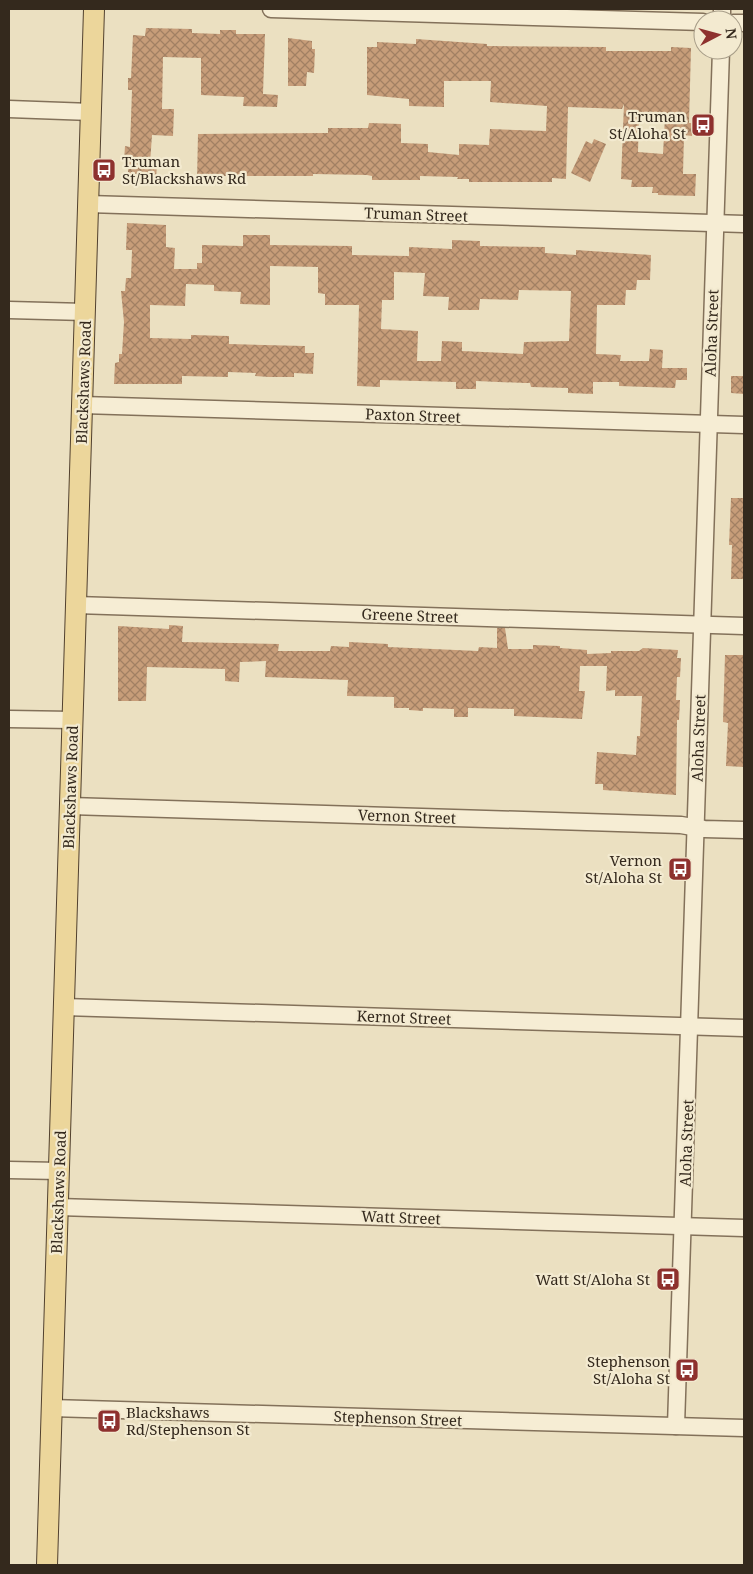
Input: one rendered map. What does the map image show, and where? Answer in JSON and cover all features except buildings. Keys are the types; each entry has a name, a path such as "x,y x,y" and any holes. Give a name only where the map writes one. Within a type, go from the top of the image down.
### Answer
{"main road":[{"name":"Blackshaws Road","path":"47,1565 94,9"}],"street":[{"path":"271,9 693,22"},
{"name":"Aloha Street","path":"676,1426 721,60"},
{"path":"9,109 91,112"},
{"name":"Truman Street","path":"88,204 744,224"},
{"path":"9,310 85,312"},
{"name":"Paxton Street","path":"82,405 744,425"},
{"name":"Greene Street","path":"76,605 744,626"},
{"path":"9,719 72,720"},
{"name":"Vernon Street","path":"70,806 681,825 744,830"},
{"name":"Kernot Street","path":"64,1007 744,1028"},
{"path":"9,1170 59,1171"},
{"name":"Watt Street","path":"58,1207 744,1228"},
{"name":"Stephenson Street","path":"51,1408 744,1428"}],"place":[{"name":"Truman St/Aloha St","path":"703,125"},
{"name":"Truman St/Blackshaws Rd","path":"104,170"},
{"name":"Vernon St/Aloha St","path":"680,869"},
{"name":"Watt St/Aloha St","path":"668,1279"},
{"name":"Stephenson St/Aloha St","path":"687,1370"},
{"name":"Blackshaws Rd/Stephenson St","path":"109,1421"}]}
